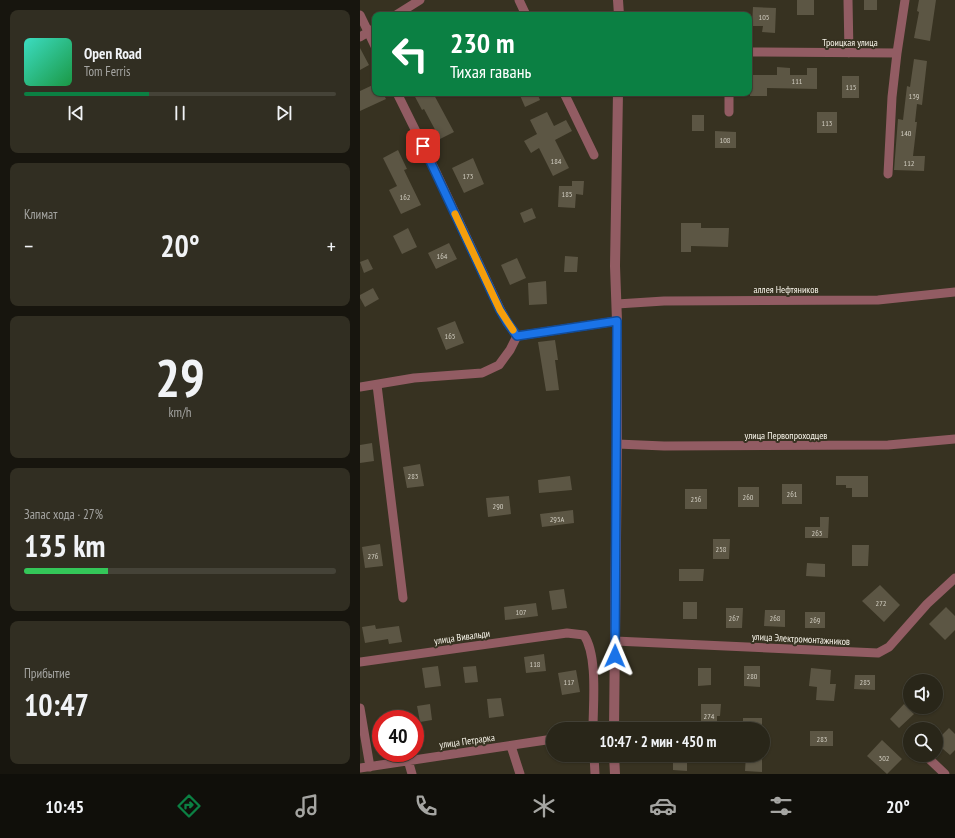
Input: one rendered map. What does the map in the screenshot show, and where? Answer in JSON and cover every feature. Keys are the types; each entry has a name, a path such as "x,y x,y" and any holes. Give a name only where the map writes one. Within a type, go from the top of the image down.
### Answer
{"street":[{"path":"401,12 420,0"},
{"path":"519,0 525,12"},
{"path":"618,0 619,12"},
{"path":"848,0 849,53"},
{"path":"888,174 892,97 906,0"},
{"path":"360,15 372,30 360,36"},
{"name":"Троицкая улица","path":"752,52 898,53"},
{"path":"398,96 436,172 500,310 517,336"},
{"path":"565,96 594,155"},
{"path":"614,722 617,444 617,304 615,266 618,96"},
{"path":"729,96 729,112"},
{"name":"аллея Нефтяников","path":"617,304 664,301 878,300 955,292"},
{"path":"517,336 617,321"},
{"path":"360,387 414,378 482,373 499,365 510,350 517,336"},
{"path":"377,384 403,598"},
{"name":"улица Первопроходцев","path":"617,444 664,446 888,445 955,438"},
{"name":"улица Электромонтажников","path":"615,641 878,653 889,647 927,604 955,578"},
{"name":"улица Вивальди","path":"360,662 568,633 584,635 589,642 593,674 593,722"},
{"path":"360,708 370,767"},
{"name":"улица Петрарка","path":"424,758 546,740"},
{"path":"511,746 520,774"},
{"name":"улица Петрарка","path":"360,768 397,762"},
{"path":"409,762 412,774"},
{"path":"594,762 595,774"},
{"path":"614,762 615,774"},
{"path":"932,762 945,774"}],"building":[{"path":"797,0 814,0 814,15 797,15"},
{"path":"864,0 877,0 877,10 864,10"},
{"path":"919,0 936,0 930,41 914,38 919,12 917,11"},
{"path":"753,7 776,8 775,33 762,32 763,26 752,26"},
{"path":"360,48 369,65 360,70"},
{"path":"914,59 927,61 922,105 917,104 915,122 917,122 913,156 925,156 924,171 894,170 898,119 903,120 907,86 910,87"},
{"path":"777,67 790,68 790,75 807,75 807,68 817,68 817,89 767,88 767,96 752,96 752,75 777,75"},
{"path":"842,76 859,76 859,98 842,98"},
{"path":"372,85 372,96 384,96 386,99 360,111 360,91"},
{"path":"415,96 435,96 454,132 440,139 424,109 422,110"},
{"path":"520,96 538,96 540,100 525,107"},
{"path":"547,112 554,126 566,120 572,131 555,140 569,168 553,176 539,148 531,153 524,141 537,134 530,120"},
{"path":"817,112 837,112 837,133 817,133"},
{"path":"692,115 704,115 704,131 692,131"},
{"path":"715,131 736,132 736,148 715,148"},
{"path":"398,150 407,169 404,170 421,205 401,214 389,190 397,186 383,158"},
{"path":"473,158 484,184 464,193 452,168"},
{"path":"572,181 584,181 583,195 576,194 575,208 558,207 559,186 572,186"},
{"path":"532,208 536,218 524,223 520,213"},
{"path":"681,223 701,223 701,228 729,228 728,247 691,246 691,252 681,252"},
{"path":"408,228 417,247 402,254 393,236"},
{"path":"449,243 457,259 436,269 428,253"},
{"path":"565,256 578,257 577,272 564,272"},
{"path":"517,258 526,278 510,285 501,265"},
{"path":"368,259 373,269 364,273 360,262"},
{"path":"546,281 547,304 529,305 528,283"},
{"path":"373,288 379,299 365,307 360,295"},
{"path":"455,321 464,343 446,350 437,328"},
{"path":"555,340 558,360 555,360 559,390 546,391 538,342"},
{"path":"372,443 374,461 360,463 360,445"},
{"path":"420,464 424,486 407,488 403,467"},
{"path":"570,476 572,490 539,493 538,480"},
{"path":"836,476 868,476 868,497 852,497 852,488 846,488 846,485 836,485"},
{"path":"782,484 802,484 802,504 782,504"},
{"path":"738,487 759,487 759,507 738,507"},
{"path":"685,489 707,489 707,509 685,509"},
{"path":"509,496 511,514 488,517 486,498"},
{"path":"573,510 574,523 542,527 540,514"},
{"path":"820,517 829,517 828,538 805,538 805,527 820,527"},
{"path":"713,539 730,539 729,559 713,559"},
{"path":"380,544 383,566 365,568 362,547"},
{"path":"852,545 869,545 868,566 852,566"},
{"path":"807,563 825,564 825,577 806,576"},
{"path":"679,569 704,569 703,581 679,581"},
{"path":"880,585 900,605 884,622 862,601"},
{"path":"564,589 567,608 552,610 549,591"},
{"path":"683,602 697,602 697,619 683,619"},
{"path":"536,603 538,616 505,620 504,607"},
{"path":"946,607 955,616 955,630 945,640 929,624"},
{"path":"726,608 743,608 742,628 726,628"},
{"path":"765,610 785,610 785,627 764,626"},
{"path":"805,612 825,612 825,628 805,628"},
{"path":"375,625 376,629 399,626 402,642 389,644 388,639 365,643 362,627"},
{"path":"544,654 546,671 526,673 524,657"},
{"path":"438,666 441,686 425,688 422,668"},
{"path":"476,666 478,682 465,683 463,667"},
{"path":"744,666 760,666 760,687 744,686"},
{"path":"698,668 711,668 711,685 698,686"},
{"path":"811,668 831,670 830,684 836,684 834,701 816,700 817,687 809,686"},
{"path":"576,670 580,692 562,695 558,673"},
{"path":"855,675 875,675 875,690 854,689"},
{"path":"501,698 504,716 489,718 487,699"},
{"path":"430,704 432,720 424,721 424,710 418,710 417,706"},
{"path":"701,704 721,704 720,716 717,716 717,722 701,722"},
{"path":"903,705 903,714 914,714 905,722 903,722 903,724 899,728 890,719"},
{"path":"743,718 762,718 762,722 743,722"},
{"path":"949,728 955,734 955,750 950,755 943,749 943,734"},
{"path":"810,731 833,731 833,746 810,746"},
{"path":"882,740 902,759 887,774 867,756"},
{"path":"673,762 687,762 687,771 673,770"},
{"path":"746,762 762,762 762,772 745,771"}],"slow traffic":[{"path":"455,214 500,310 513,330"}],"route":[{"path":"423,146 500,310 517,336 617,321 615,656"}]}
